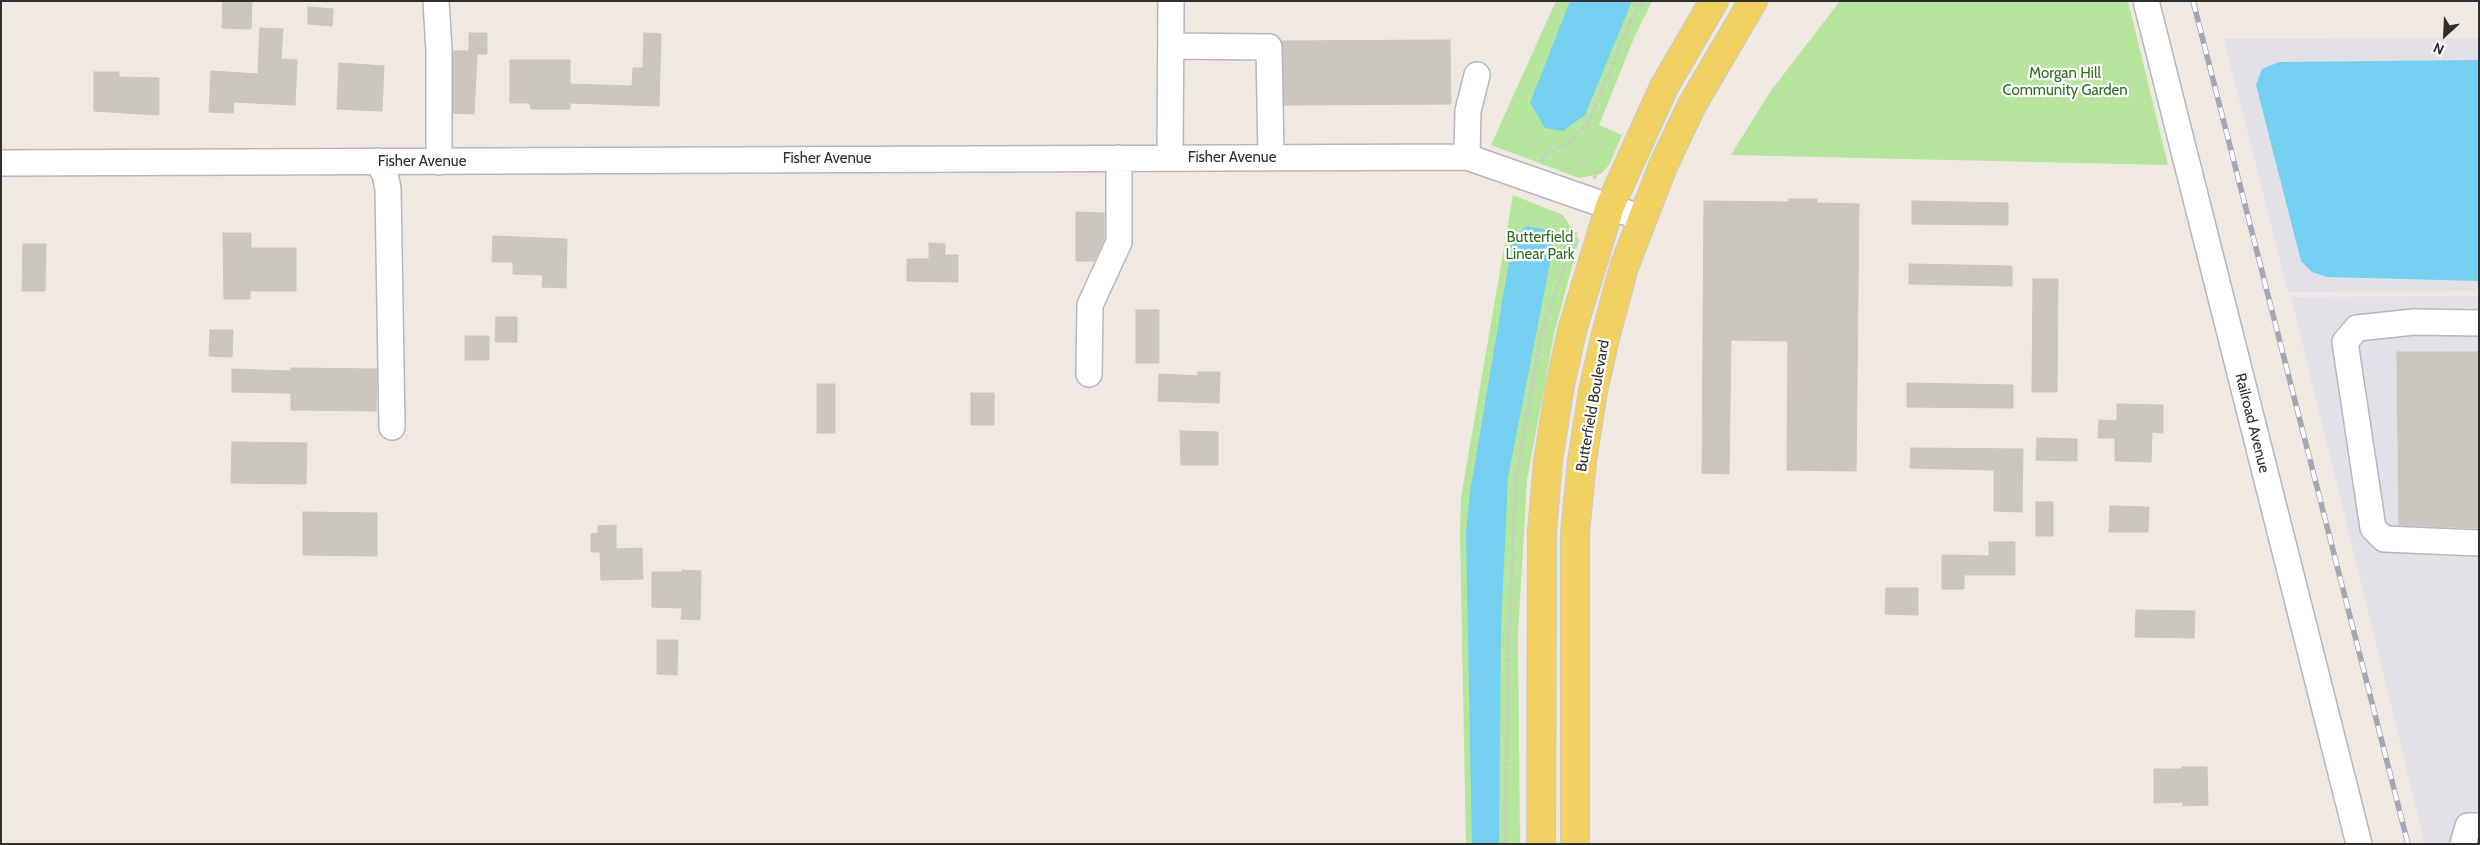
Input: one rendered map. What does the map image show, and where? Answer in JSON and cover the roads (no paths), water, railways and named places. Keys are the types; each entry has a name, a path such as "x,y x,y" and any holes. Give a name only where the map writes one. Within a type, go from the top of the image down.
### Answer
{"main road":[{"path":"1542,844 1542,532 1548,461 1560,385 1573,327 1610,206 1634,148 1664,86 1714,1"},
{"name":"Butterfield Boulevard","path":"1575,844 1575,533 1582,461 1593,390 1624,268 1663,166 1692,105 1753,1"}],"street":[{"path":"436,1 439,51 439,162"},
{"path":"1170,1 1170,158"},
{"name":"Railroad Avenue","path":"2146,1 2358,844"},
{"path":"1171,46 1269,47 1271,158"},
{"path":"1467,157 1468,111 1476,75"},
{"name":"Fisher Avenue","path":"1,163 1467,157 1642,218"},
{"path":"1089,374 1090,305 1119,242 1119,158"},
{"path":"377,161 385,174 388,189 392,427"},
{"path":"2479,323 2414,322 2357,328 2345,342 2373,528 2384,539 2479,543"},
{"path":"2463,844 2468,826 2479,826"}],"water":[{"path":"1570,1 1632,1 1585,115 1563,131 1545,128 1530,103"},
{"path":"2479,60 2479,281 2327,277 2312,272 2301,261 2256,85 2262,69 2279,62"},
{"path":"1526,226 1544,229 1553,248 1508,477 1501,629 1499,844 1472,844 1466,533 1470,492 1513,238"}],"railway":[{"path":"2193,1 2408,844"}],"park label":[{"name":"Morgan Hill Community Garden","path":"2065,82"},
{"name":"Butterfield Linear Park","path":"1540,246"}]}
